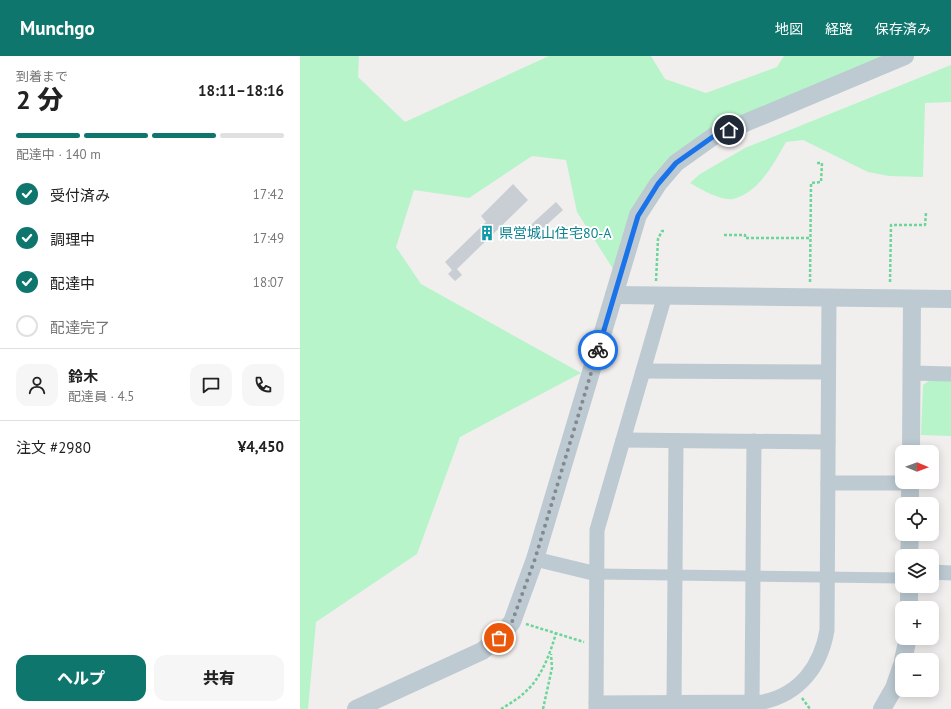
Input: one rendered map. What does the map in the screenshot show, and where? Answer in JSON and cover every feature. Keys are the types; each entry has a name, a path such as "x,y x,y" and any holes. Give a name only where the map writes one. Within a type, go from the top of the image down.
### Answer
{"street":[{"path":"356,709 482,651 499,638 513,619 535,559 638,216 658,184 676,163 714,136 905,56"},
{"path":"614,295 660,289 829,297 951,299"},
{"path":"660,289 643,371 597,530 596,706 674,703 752,703 772,700 791,691 811,672 816,664 825,644 827,630 829,297"},
{"path":"911,445 912,298"},
{"path":"643,371 828,372"},
{"path":"912,373 951,374"},
{"path":"623,440 828,442"},
{"path":"674,703 676,441"},
{"path":"752,703 754,441"},
{"path":"828,483 895,483"},
{"path":"535,559 597,574 895,578"},
{"path":"939,572 951,573"},
{"path":"882,709 895,685"}],"path":[{"path":"810,282 811,183 821,182 822,163 816,163"},
{"path":"890,282 890,224 925,226 926,213"},
{"path":"660,289 658,278 658,239 662,231 666,231"},
{"path":"724,235 745,235 745,238 810,238"},
{"path":"513,619 596,646"},
{"path":"501,709 525,693 538,677 550,653 556,633"},
{"path":"543,709 552,668 550,653"}],"green space":[{"path":"300,56 359,56 358,77 405,122 549,56 651,56 665,79 706,93 777,67 784,56 907,56 678,153 613,269 577,212 566,160 532,156 469,198 414,190 396,247 421,284 581,373 460,437 417,554 316,622 308,709 300,709"},
{"path":"951,65 951,102 925,103 923,177 889,176 868,172 803,140 786,142 765,176 751,191 742,196 733,199 723,198 711,194 690,183 700,174 745,148"},
{"path":"930,380 951,380 951,436 921,435 923,385"}],"building":[{"name":"県営城山住宅80-A","path":"513,184 528,200 457,269 462,275 455,281 448,274 452,270 445,262 486,222 481,216"},
{"path":"556,202 563,210 531,239 524,231"}],"way so far":[{"path":"499,638 512,622 535,559 598,350"}],"place":[{"name":"県営城山住宅80-A","path":"487,233"}],"route":[{"path":"598,350 638,216 658,184 676,163 714,136 729,130"}]}
